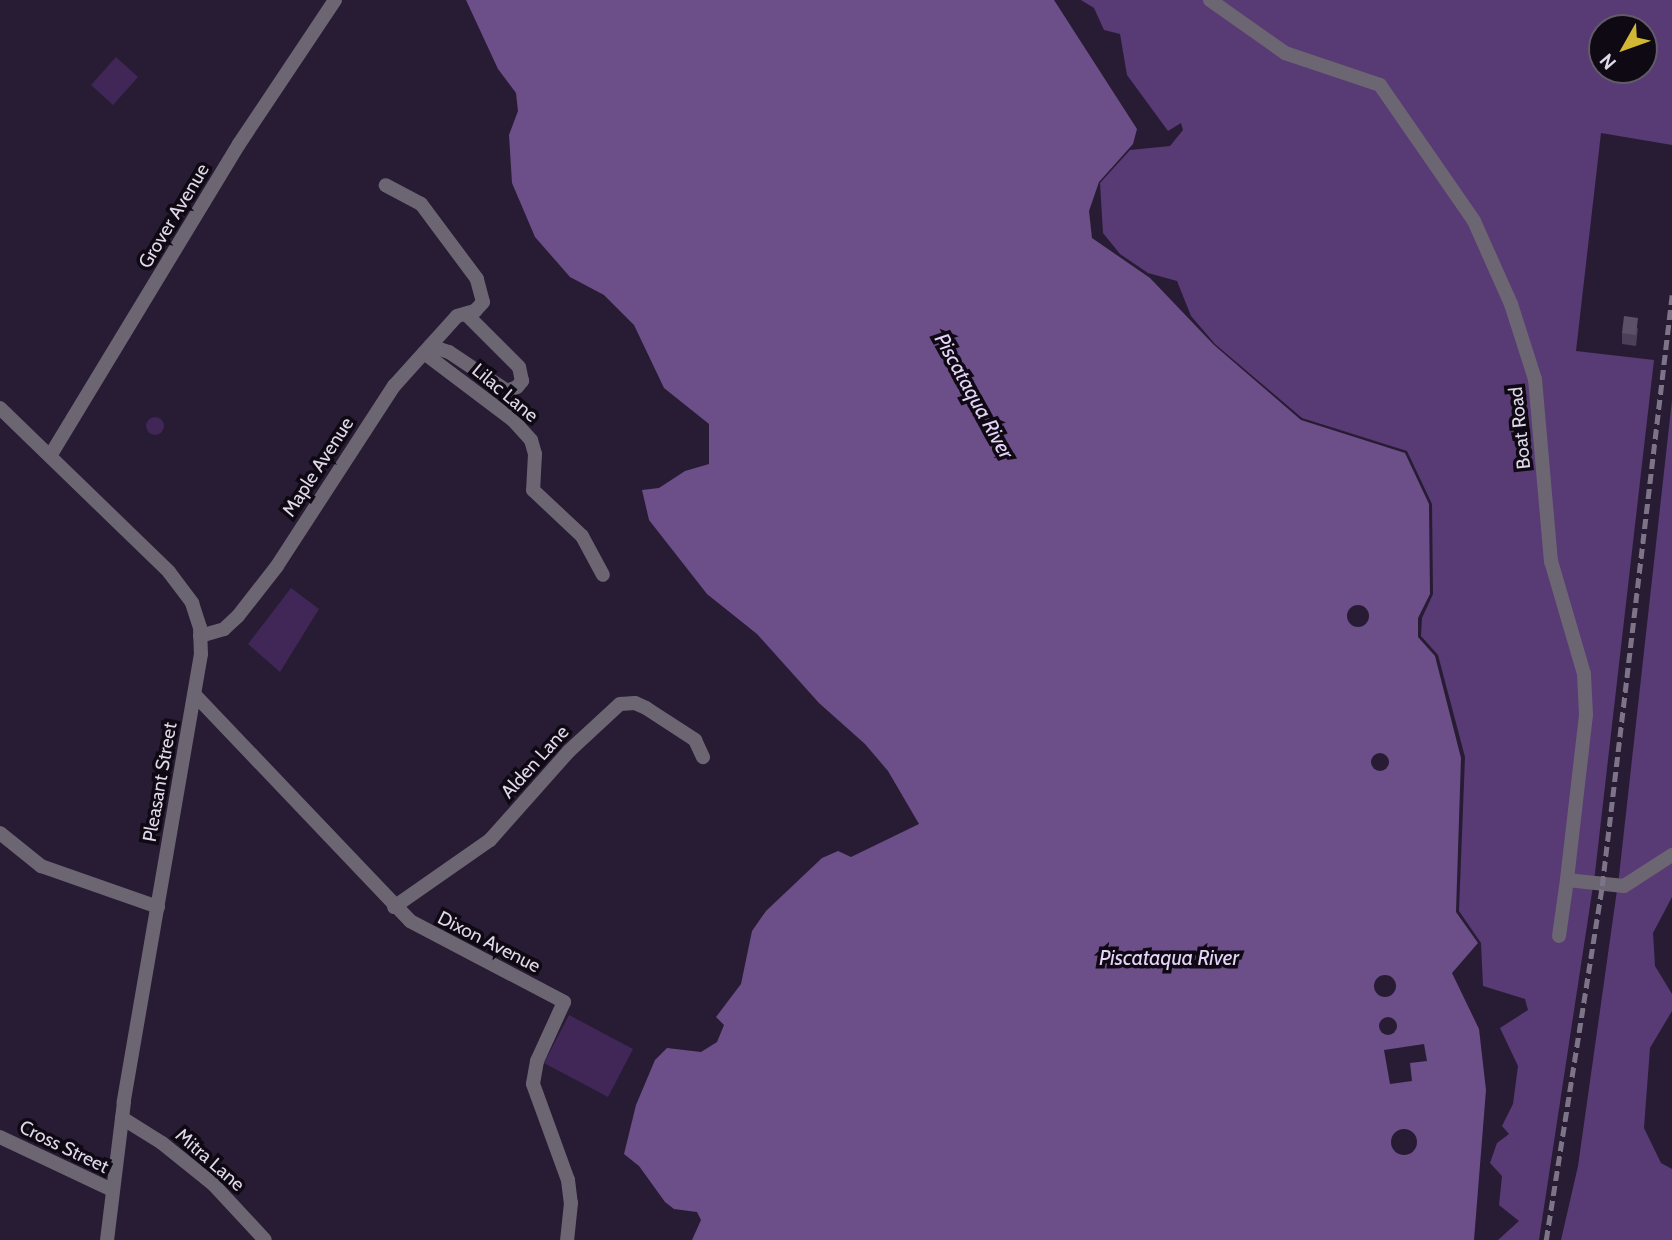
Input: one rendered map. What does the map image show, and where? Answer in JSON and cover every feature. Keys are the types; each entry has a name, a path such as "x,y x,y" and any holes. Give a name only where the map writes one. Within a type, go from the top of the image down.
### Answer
{"street":[{"name":"Grover Avenue","path":"50,456 245,134 335,0"},
{"name":"Boat Road","path":"1210,0 1285,53 1380,86 1462,202 1511,304 1526,343 1541,417 1551,561 1584,674 1586,715 1559,936"},
{"path":"386,185 421,204 478,279 483,302 466,314 519,367 522,381 517,387 507,391 449,352 427,350"},
{"name":"Maple Avenue","path":"200,636 225,629 238,616 277,566 394,386 457,316 466,314"},
{"name":"Lilac Lane","path":"427,350 513,420 531,440 536,454 533,490 582,536 603,575"},
{"name":"Pleasant Street","path":"0,408 179,584 195,611 200,636 194,695 122,1118 107,1240"},
{"name":"Dixon Avenue","path":"194,695 394,906 431,936 564,1002 537,1061 533,1084 564,1161 571,1203 567,1240"},
{"name":"Alden Lane","path":"394,906 490,840 569,751 620,705 630,702 646,708 695,740 703,757"},
{"path":"0,833 41,866 158,907"},
{"path":"1567,880 1624,886 1672,855"},
{"name":"Mitra Lane","path":"122,1118 203,1176 265,1240"},
{"name":"Cross Street","path":"0,1137 112,1190"}],"shaded area":[{"path":"1081,0 1672,0 1672,145 1601,133 1576,351 1654,360 1595,873 1539,1240 1498,1240 1519,1221 1499,1205 1502,1176 1490,1163 1497,1143 1509,1134 1502,1126 1513,1104 1518,1066 1500,1028 1528,1010 1525,999 1483,986 1481,943 1459,911 1465,757 1438,655 1421,636 1422,618 1433,594 1432,504 1407,451 1302,418 1215,344 1191,316 1177,281 1148,273 1120,254 1103,233 1100,183 1130,150 1170,146 1183,130 1181,123 1168,131 1127,75 1120,34 1104,30 1094,8"},
{"path":"116,57 138,77 113,105 91,85"},
{"path":"1672,400 1672,897 1653,933 1655,966 1672,994 1672,1011 1650,1048 1644,1128 1661,1163 1672,1169 1672,1240 1561,1240 1578,1166 1619,876"},
{"path":"151,417 159,417 164,426 162,433 151,435 146,430 146,422"},
{"path":"291,588 319,609 280,672 248,644"},
{"path":"569,1015 633,1049 608,1097 544,1063"}],"water":[{"name":"Piscataqua River","path":"466,0 1054,0 1137,129 1133,144 1099,182 1089,211 1092,238 1150,278 1214,345 1301,420 1405,453 1429,504 1430,594 1418,618 1418,637 1435,656 1461,758 1456,912 1478,943 1452,973 1479,1029 1486,1090 1474,1240 692,1240 701,1220 697,1212 674,1209 665,1202 639,1166 624,1154 636,1105 655,1060 667,1048 701,1052 717,1042 724,1025 716,1017 741,984 752,931 766,911 822,858 838,851 851,857 919,824 888,771 865,744 819,703 757,634 707,594 649,520 642,490 659,488 685,471 709,464 709,424 664,388 634,325 604,295 570,277 535,237 512,183 509,135 518,111 516,93 498,69"}],"pier":[{"path":"1358,605 1366,608 1369,616 1366,624 1358,627 1350,624 1347,616 1350,608"},
{"path":"1376,753 1384,753 1389,762 1387,769 1376,771 1371,766 1371,758"},
{"path":"1385,975 1393,978 1396,986 1393,994 1385,997 1377,994 1374,986 1377,978"},
{"path":"1388,1017 1394,1020 1397,1026 1394,1032 1388,1035 1382,1032 1379,1026 1382,1020"},
{"path":"1424,1044 1427,1061 1410,1063 1412,1081 1390,1084 1384,1050"},
{"path":"1404,1129 1413,1133 1417,1142 1413,1151 1404,1155 1395,1151 1391,1142 1395,1133"}],"building":[{"path":"1624,316 1638,318 1636,335 1622,333"}],"railway":[{"path":"1546,1240 1602,886 1672,295"}]}
